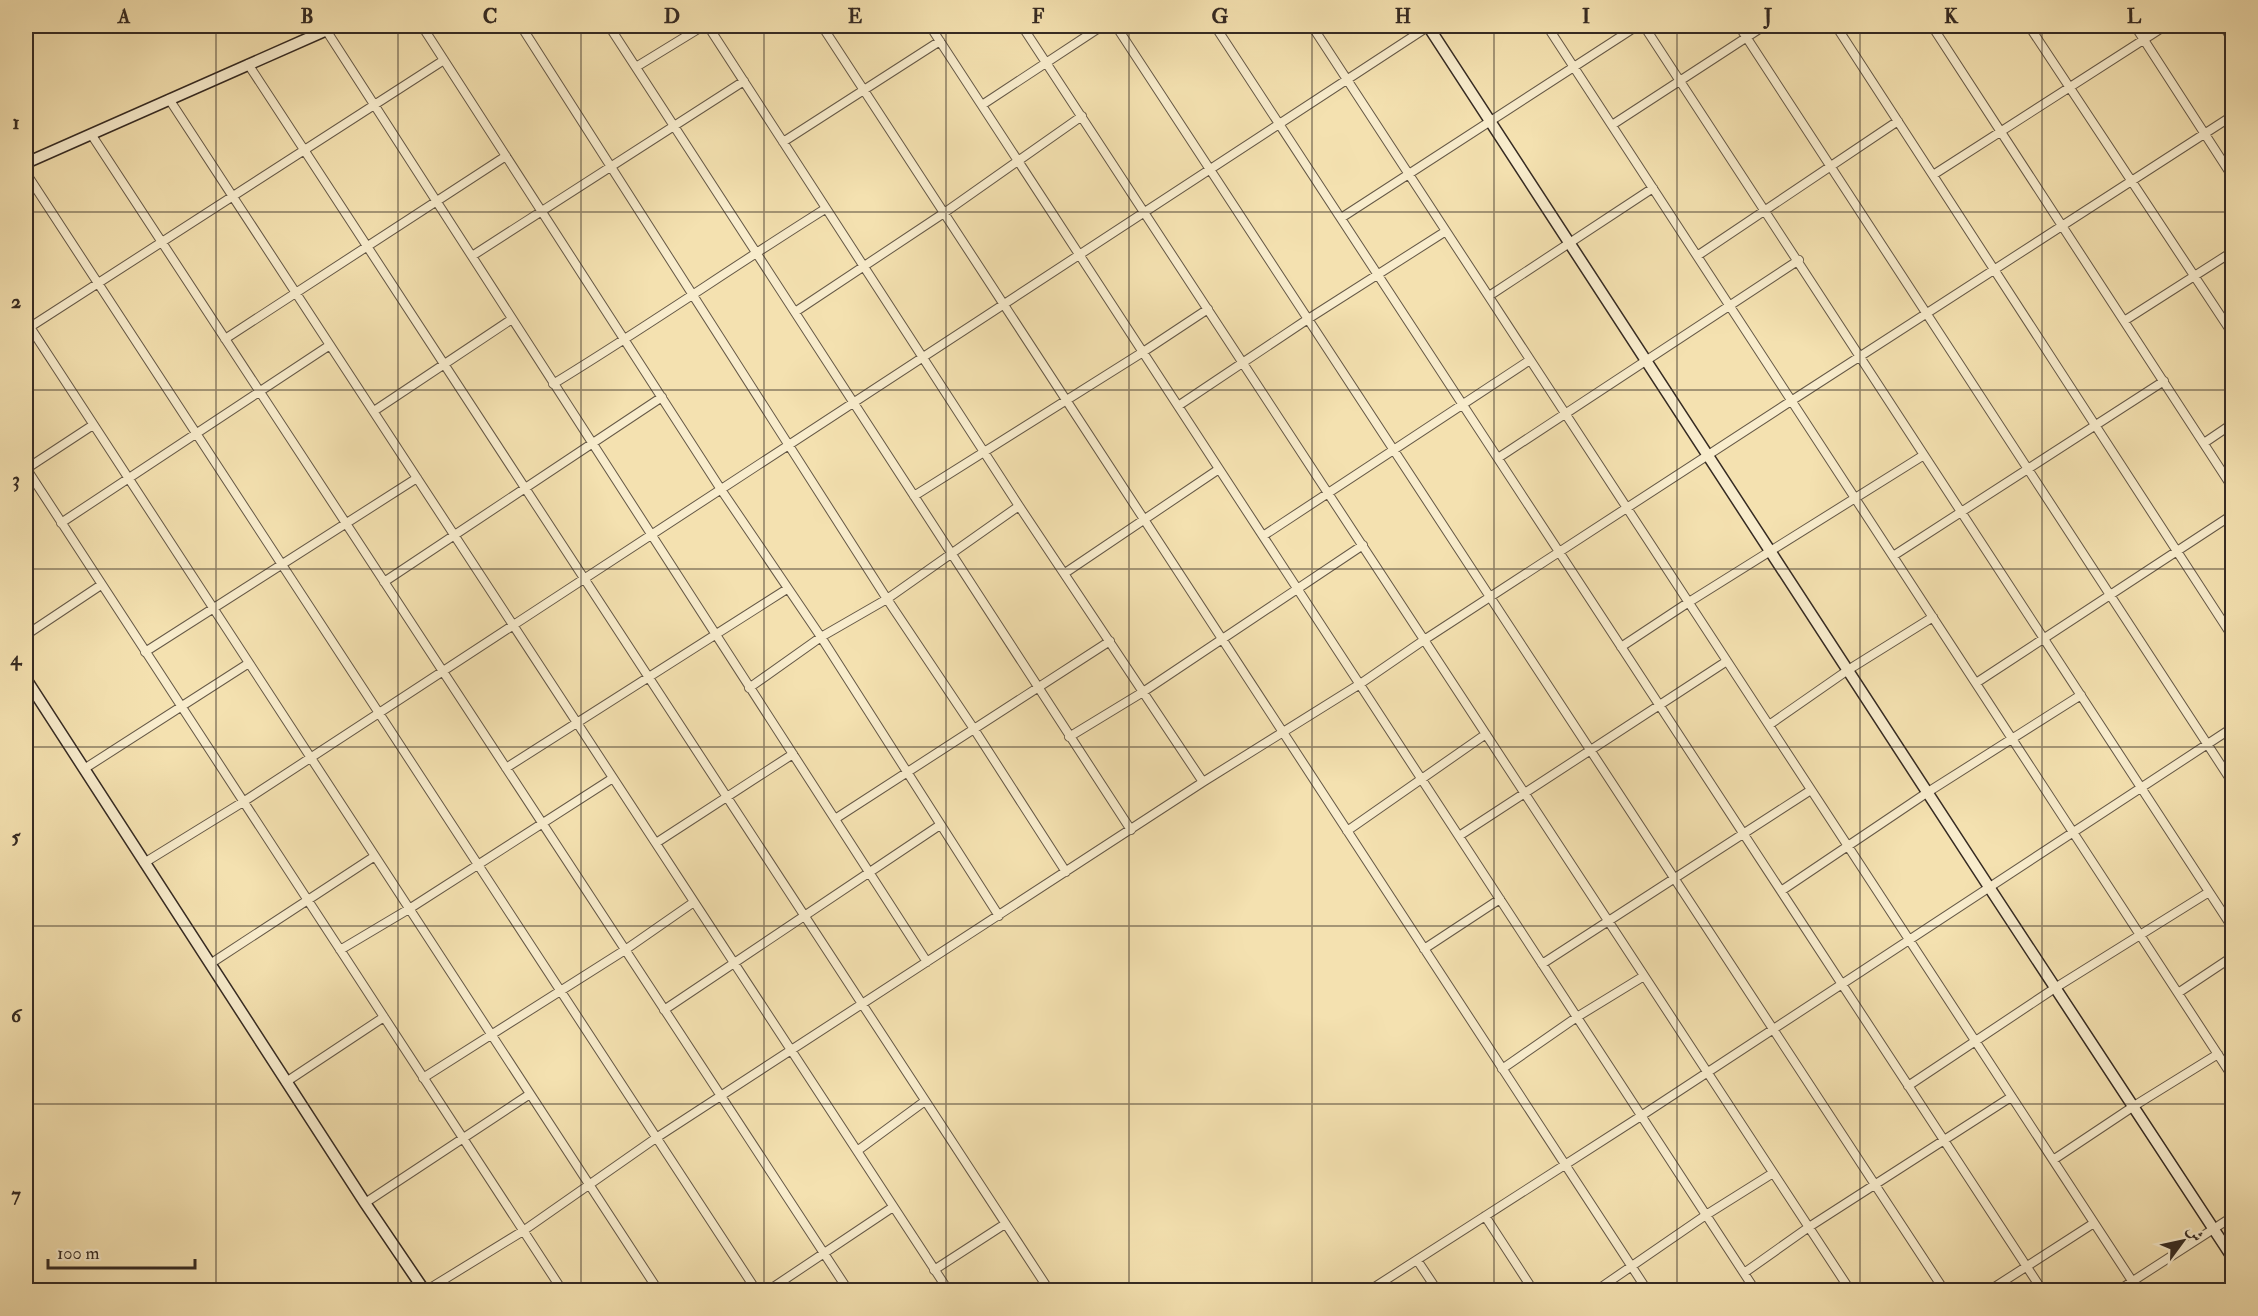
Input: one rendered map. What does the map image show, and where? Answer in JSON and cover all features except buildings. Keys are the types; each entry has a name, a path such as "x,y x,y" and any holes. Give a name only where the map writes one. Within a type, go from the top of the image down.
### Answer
{"street":[{"path":"422,26 722,490 821,637 999,916"},
{"path":"521,26 886,598 1066,872"},
{"path":"609,26 1131,830"},
{"path":"636,67 703,26"},
{"path":"708,26 1018,506 1203,782"},
{"path":"822,26 1647,1290"},
{"path":"930,26 1755,1290"},
{"path":"1022,26 1850,1290"},
{"path":"982,105 1102,26"},
{"path":"1116,26 1944,1290"},
{"path":"1312,26 2138,1290"},
{"path":"144,863 243,802 442,670 653,535 1428,26 2232,1257"},
{"path":"1546,26 2232,1076"},
{"path":"1341,218 1637,26"},
{"path":"1644,26 1799,260 2232,927"},
{"path":"1739,26 2232,782"},
{"path":"1612,125 1764,26"},
{"path":"1836,26 2232,636"},
{"path":"1932,26 2232,487"},
{"path":"2029,26 2232,333"},
{"path":"2134,26 2232,176"},
{"path":"1933,176 2165,26"},
{"path":"2223,26 2232,39"},
{"path":"1219,27 1377,274 2042,1290"},
{"path":"26,163 331,28 374,105 927,962"},
{"path":"783,142 940,41"},
{"path":"444,60 27,326 590,1185 654,1289"},
{"path":"248,64 1048,1290"},
{"path":"472,256 744,81"},
{"path":"170,99 948,1290"},
{"path":"795,312 944,213 1082,116"},
{"path":"26,679 365,1203 426,1290 523,1231 656,1138 1203,782 1360,684 1791,400 2232,116"},
{"path":"1697,256 1898,121"},
{"path":"91,134 848,1290"},
{"path":"225,339 506,156"},
{"path":"26,173 756,1290"},
{"path":"1489,296 1653,188"},
{"path":"553,384 626,340 825,208"},
{"path":"1178,406 1446,231"},
{"path":"2124,321 2232,252"},
{"path":"1498,458 1799,260"},
{"path":"914,496 1208,309"},
{"path":"374,411 512,319"},
{"path":"61,523 330,345"},
{"path":"1263,536 1530,360"},
{"path":"1893,556 2163,381"},
{"path":"384,582 662,397"},
{"path":"2204,443 2232,424"},
{"path":"93,425 26,469 562,1290"},
{"path":"1621,647 1924,455"},
{"path":"1065,573 1219,469"},
{"path":"145,652 417,478"},
{"path":"749,688 821,637 953,554 1018,506"},
{"path":"1976,683 2232,515"},
{"path":"1069,737 1143,692 1363,545"},
{"path":"26,634 101,585"},
{"path":"506,768 787,589"},
{"path":"1769,725 1848,670 1933,617"},
{"path":"835,819 1110,641"},
{"path":"1459,836 1727,661"},
{"path":"84,769 249,663"},
{"path":"1781,891 1928,792 2081,694"},
{"path":"1370,1290 1641,1116 2232,728"},
{"path":"1347,831 1486,734"},
{"path":"656,843 793,754"},
{"path":"340,950 409,909 613,778"},
{"path":"1542,964 1811,790"},
{"path":"664,1010 940,825"},
{"path":"210,964 375,856"},
{"path":"1908,1086 2055,988 2209,892"},
{"path":"1424,949 1500,899"},
{"path":"423,1078 625,950 694,902"},
{"path":"2178,993 2232,957"},
{"path":"1502,1069 1577,1017 1644,976"},
{"path":"286,1082 384,1017"},
{"path":"2053,1160 2133,1106 2218,1054"},
{"path":"365,1203 530,1094"},
{"path":"1744,1273 1809,1227 2012,1097"},
{"path":"857,1151 925,1101"},
{"path":"1598,1290 1706,1215 1773,1173"},
{"path":"769,1290 893,1207"},
{"path":"1485,1216 1533,1290"},
{"path":"2119,1290 2232,1217"},
{"path":"1990,1290 2094,1223"},
{"path":"934,1270 1005,1224"},
{"path":"1417,1260 1437,1290"}]}
